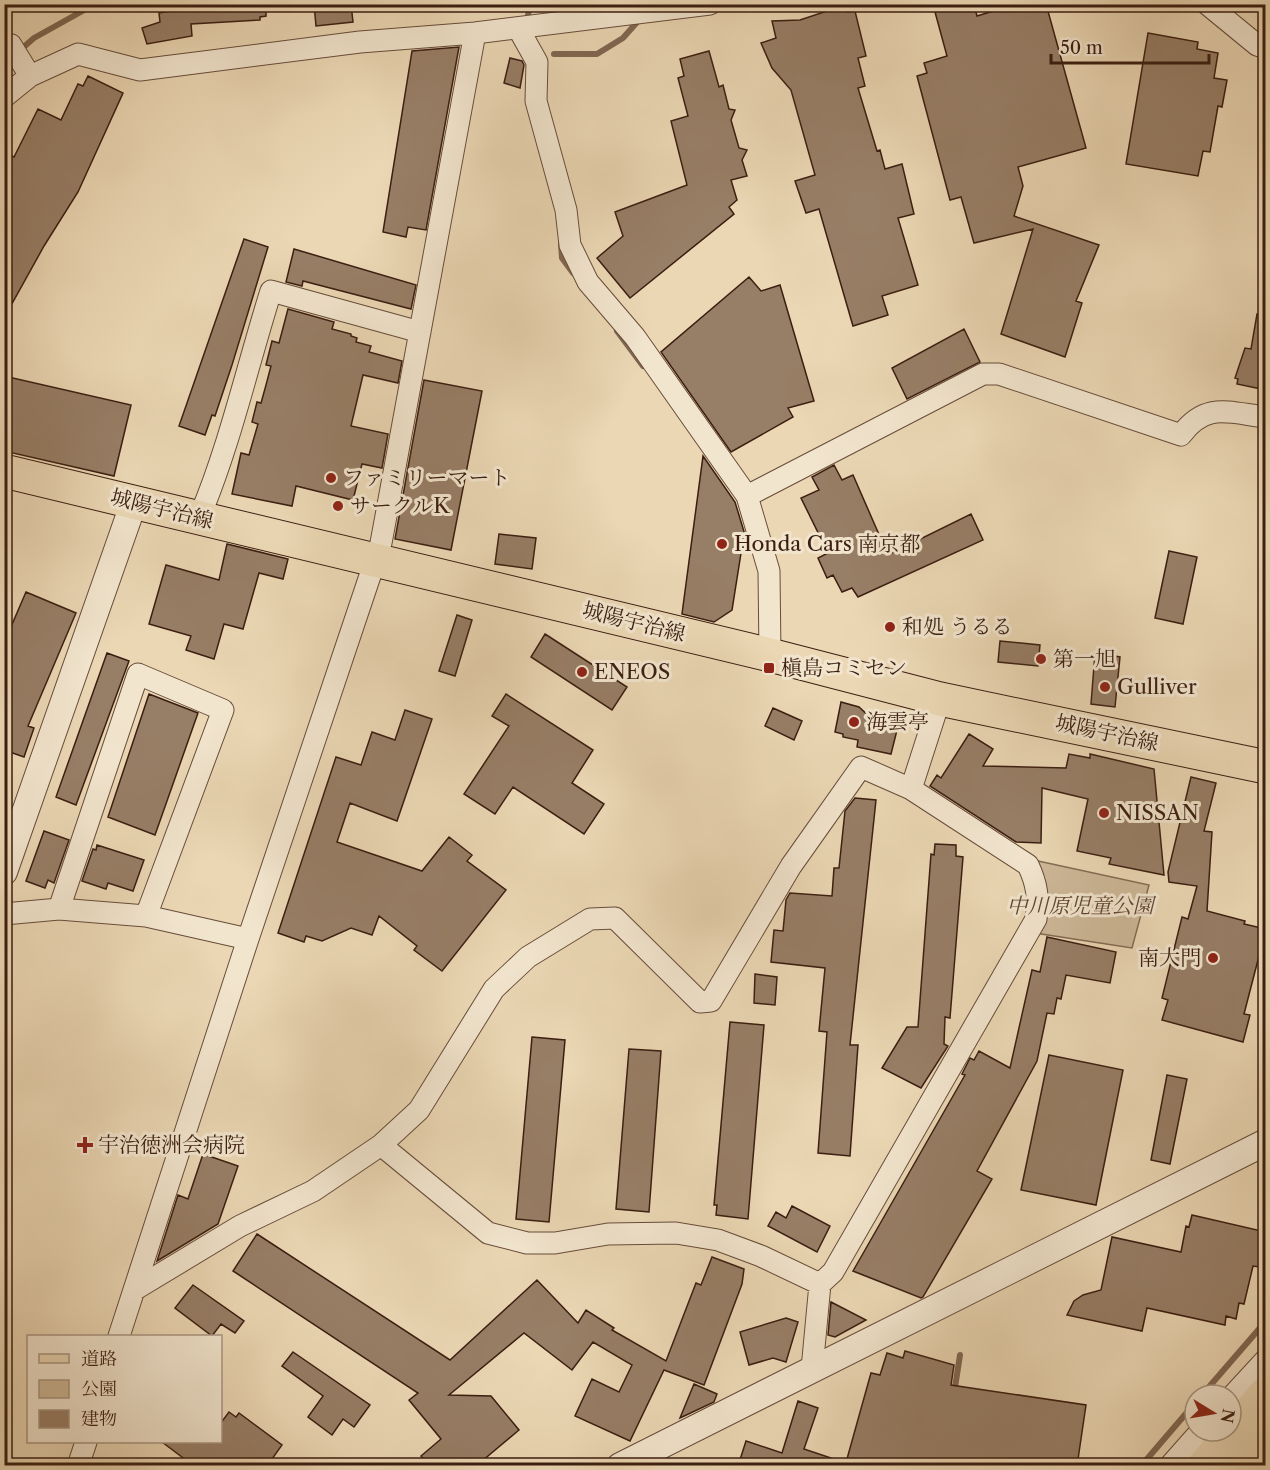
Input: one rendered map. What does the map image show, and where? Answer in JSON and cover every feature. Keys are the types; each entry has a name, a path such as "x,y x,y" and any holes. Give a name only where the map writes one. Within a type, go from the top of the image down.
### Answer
{"main road":[{"name":"城陽宇治線","path":"4,471 770,655 940,699 1266,767"},
{"path":"1204,1466 1266,1393"},
{"path":"1241,1466 1266,1436"}],"street":[{"path":"4,97 29,73 78,54 140,70 360,42 475,33 710,4"},
{"path":"1208,4 1257,45 1266,48"},
{"path":"518,28 537,62 536,100 566,210 570,245 588,282 635,337 747,496 769,571 770,655"},
{"path":"119,1335 248,939 376,560 475,33"},
{"path":"8,45 29,73"},
{"path":"199,518 220,468 250,357 271,291 420,332"},
{"path":"747,496 983,374 999,374 1181,435 1192,420 1211,411 1266,417"},
{"path":"4,872 134,502"},
{"path":"59,909 138,674 223,710 146,916"},
{"path":"911,789 940,699"},
{"path":"134,1290 240,1226 313,1191 381,1145 419,1110 494,989 528,957 590,920 615,918 700,1002 711,1001 791,866 861,767 911,789 1028,865 1035,880 1038,898 1036,919 833,1272 820,1284 812,1369"},
{"path":"4,914 59,909 146,916 248,939"},
{"path":"621,1466 1266,1142"},
{"path":"381,1145 488,1233 536,1243 555,1243 608,1234 676,1233 718,1240 761,1256 820,1284"},
{"path":"1243,1388 1266,1362"},
{"path":"78,1466 86,1443"},
{"path":"1173,1466 1193,1443"}],"green space":[{"name":"中川原児童公園","path":"1029,859 1149,885 1132,948 1035,933"}],"building":[{"path":"176,4 266,4 266,16 260,17 260,20 191,24 192,36 147,44 142,28 160,22 159,13 177,10"},
{"path":"314,4 351,4 353,22 316,26"},
{"path":"962,4 974,4 977,16 1016,4 1046,4 1086,148 1018,167 1023,186 1014,216 1099,245 1076,301 1082,303 1065,357 1001,334 1033,229 974,243 961,197 950,200 917,76 927,73 924,63 947,56 935,12"},
{"path":"836,8 848,12 855,11 866,56 858,58 865,86 858,88 877,151 880,150 885,169 902,164 914,214 898,218 918,285 882,296 888,315 853,326 819,209 806,213 795,181 815,175 791,90 772,68 761,43 776,38 772,21 800,20"},
{"path":"1148,33 1198,42 1197,49 1218,53 1214,78 1227,80 1222,107 1218,106 1210,152 1203,151 1198,176 1126,164"},
{"path":"459,47 426,230 408,227 406,237 383,232 412,51"},
{"path":"709,51 719,87 723,85 729,109 735,110 731,120 739,148 747,150 742,160 747,176 731,180 737,200 729,207 734,214 630,298 597,258 623,236 615,212 687,185 671,121 688,116 678,78 684,76 680,59"},
{"path":"510,58 522,61 524,65 520,88 504,83"},
{"path":"88,76 123,93 78,192 44,246 4,318 4,152 14,157 38,109 61,120 78,84 83,86"},
{"path":"244,239 268,247 215,416 212,415 205,435 179,426"},
{"path":"294,249 416,285 411,309 303,281 302,286 286,282"},
{"path":"749,277 761,291 780,285 814,401 788,408 793,417 731,452 661,352"},
{"path":"288,309 334,322 332,329 351,334 357,338 356,342 371,346 369,352 402,361 398,383 363,375 351,426 388,434 382,468 362,464 353,500 296,486 292,506 232,494 241,453 249,455 258,424 252,422 257,402 261,403 271,366 266,365 272,341 279,343"},
{"path":"1257,314 1266,315 1266,390 1237,384 1238,379 1235,378 1245,348 1251,349"},
{"path":"964,329 980,362 907,399 892,368"},
{"path":"4,376 131,405 114,476 4,451"},
{"path":"424,380 482,391 451,550 395,539"},
{"name":"Honda Cars 南京都","path":"703,456 735,502 749,548 742,547 732,610 714,622 682,614"},
{"path":"834,465 842,480 853,475 888,555 971,514 983,540 858,597 852,588 842,592 833,575 827,578 818,558 828,553 801,498 819,490 812,477"},
{"path":"499,534 536,538 532,569 495,564"},
{"path":"227,544 288,559 283,579 259,573 243,629 224,624 214,659 186,650 191,636 149,624 166,565 219,580"},
{"path":"1169,551 1197,557 1183,624 1155,618"},
{"path":"26,592 76,613 28,726 34,728 24,757 4,750 4,643"},
{"path":"457,615 472,620 455,676 439,671"},
{"path":"545,634 627,687 612,710 531,657"},
{"name":"第一旭","path":"1000,641 1040,645 1038,666 998,662"},
{"path":"107,653 129,661 76,805 56,797"},
{"path":"1095,653 1120,657 1115,707 1091,704"},
{"path":"149,694 198,713 155,835 108,817"},
{"path":"506,694 593,750 572,783 604,804 584,834 513,787 495,814 464,794 509,726 492,716"},
{"path":"841,702 859,707 873,720 882,716 891,729 897,730 891,754 857,747 858,740 843,737 843,734 835,732"},
{"path":"773,708 802,721 794,740 765,726"},
{"path":"405,710 432,719 397,821 350,803 337,842 422,871 449,837 472,855 467,861 506,890 442,971 414,950 417,946 379,916 372,935 351,928 322,941 306,936 304,942 278,933 336,757 361,765 372,732 395,740"},
{"path":"969,734 993,749 983,766 1066,768 1069,754 1090,758 1090,754 1154,769 1164,875 1109,864 1111,858 1077,851 1088,799 1042,788 1041,843 1016,842 930,786 937,775 941,778"},
{"path":"1191,777 1216,783 1204,831 1212,832 1207,911 1266,929 1244,1014 1250,1015 1243,1042 1162,1020 1168,1000 1162,998 1182,917 1188,919 1197,886 1169,882 1168,872"},
{"path":"855,798 876,800 850,1045 858,1045 850,1156 818,1153 827,1032 819,1031 825,968 771,962 774,930 783,931 786,900 790,893 832,896 834,868 839,868 845,811"},
{"path":"44,831 69,840 54,883 48,880 45,888 26,881"},
{"path":"935,844 956,845 956,856 963,857 950,1018 945,1017 944,1044 948,1046 921,1088 882,1068 907,1027 918,1027 931,854 934,855"},
{"path":"97,845 144,860 133,891 108,883 106,889 82,881 93,849 96,850"},
{"path":"1047,937 1116,952 1110,983 1066,975 1061,999 1057,998 1054,1014 1047,1013 1037,1061 977,1171 992,1179 923,1297 853,1271 965,1075 962,1074 970,1058 974,1060 979,1051 1010,1068 1032,970 1040,972"},
{"path":"755,974 777,977 775,1005 754,1003"},
{"path":"730,1022 764,1025 748,1219 716,1215 717,1205 714,1205"},
{"path":"532,1037 565,1040 549,1222 516,1219"},
{"path":"629,1049 661,1051 649,1212 616,1209"},
{"path":"1049,1055 1123,1070 1096,1205 1021,1190"},
{"path":"1167,1075 1187,1079 1170,1164 1151,1160"},
{"path":"203,1154 238,1166 218,1224 157,1261 178,1195 188,1199"},
{"path":"792,1206 830,1226 817,1252 768,1226 776,1212 786,1218"},
{"path":"1192,1215 1266,1232 1266,1268 1253,1266 1244,1304 1239,1303 1236,1319 1226,1316 1225,1325 1147,1308 1142,1331 1067,1315 1074,1301 1083,1295 1101,1290 1112,1237 1181,1252 1186,1226 1189,1227"},
{"path":"257,1234 450,1360 537,1280 578,1323 586,1310 614,1328 612,1330 666,1361 696,1283 701,1285 712,1257 744,1269 742,1284 704,1385 664,1370 630,1441 575,1416 592,1379 619,1392 632,1365 593,1342 572,1370 524,1333 449,1395 491,1396 519,1430 476,1466 429,1466 421,1456 441,1439 409,1400 418,1393 233,1271"},
{"path":"193,1285 244,1321 235,1333 221,1324 211,1335 175,1308"},
{"path":"831,1302 866,1320 835,1337 828,1335"},
{"path":"786,1318 798,1322 786,1362 773,1358 749,1365 740,1332"},
{"path":"905,1351 954,1365 951,1385 1086,1405 1077,1466 845,1466 871,1373 880,1375 887,1353 903,1358"},
{"path":"293,1352 370,1405 354,1427 343,1419 332,1435 308,1417 323,1396 282,1366"},
{"path":"694,1384 717,1394 714,1402 680,1418"},
{"path":"798,1401 818,1408 804,1449 843,1462 843,1466 738,1466 746,1441 782,1453"},
{"path":"229,1412 236,1417 239,1413 282,1445 267,1466 194,1466 163,1443 222,1443 222,1421"}],"waterway":[{"path":"4,64 34,38 95,4"},
{"path":"527,21 530,4"},
{"path":"554,54 597,54 623,38 639,20"},
{"path":"561,244 562,258 573,273"},
{"path":"617,331 643,366"},
{"path":"1212,1383 1266,1321"},
{"path":"954,1394 960,1355"},
{"path":"1141,1466 1183,1417"}],"place":[{"name":"ファミリーマート","path":"331,478"},
{"name":"サークルK","path":"338,506"},
{"name":"Honda Cars 南京都","path":"722,544"},
{"name":"和処 うるる","path":"890,627"},
{"name":"第一旭","path":"1041,659"},
{"name":"槇島コミセン","path":"769,668"},
{"name":"ENEOS","path":"582,672"},
{"name":"Gulliver","path":"1105,687"},
{"name":"海雲亭","path":"854,722"},
{"name":"NISSAN","path":"1104,813"},
{"name":"南大門","path":"1213,958"},
{"name":"宇治徳洲会病院","path":"85,1145"}]}
